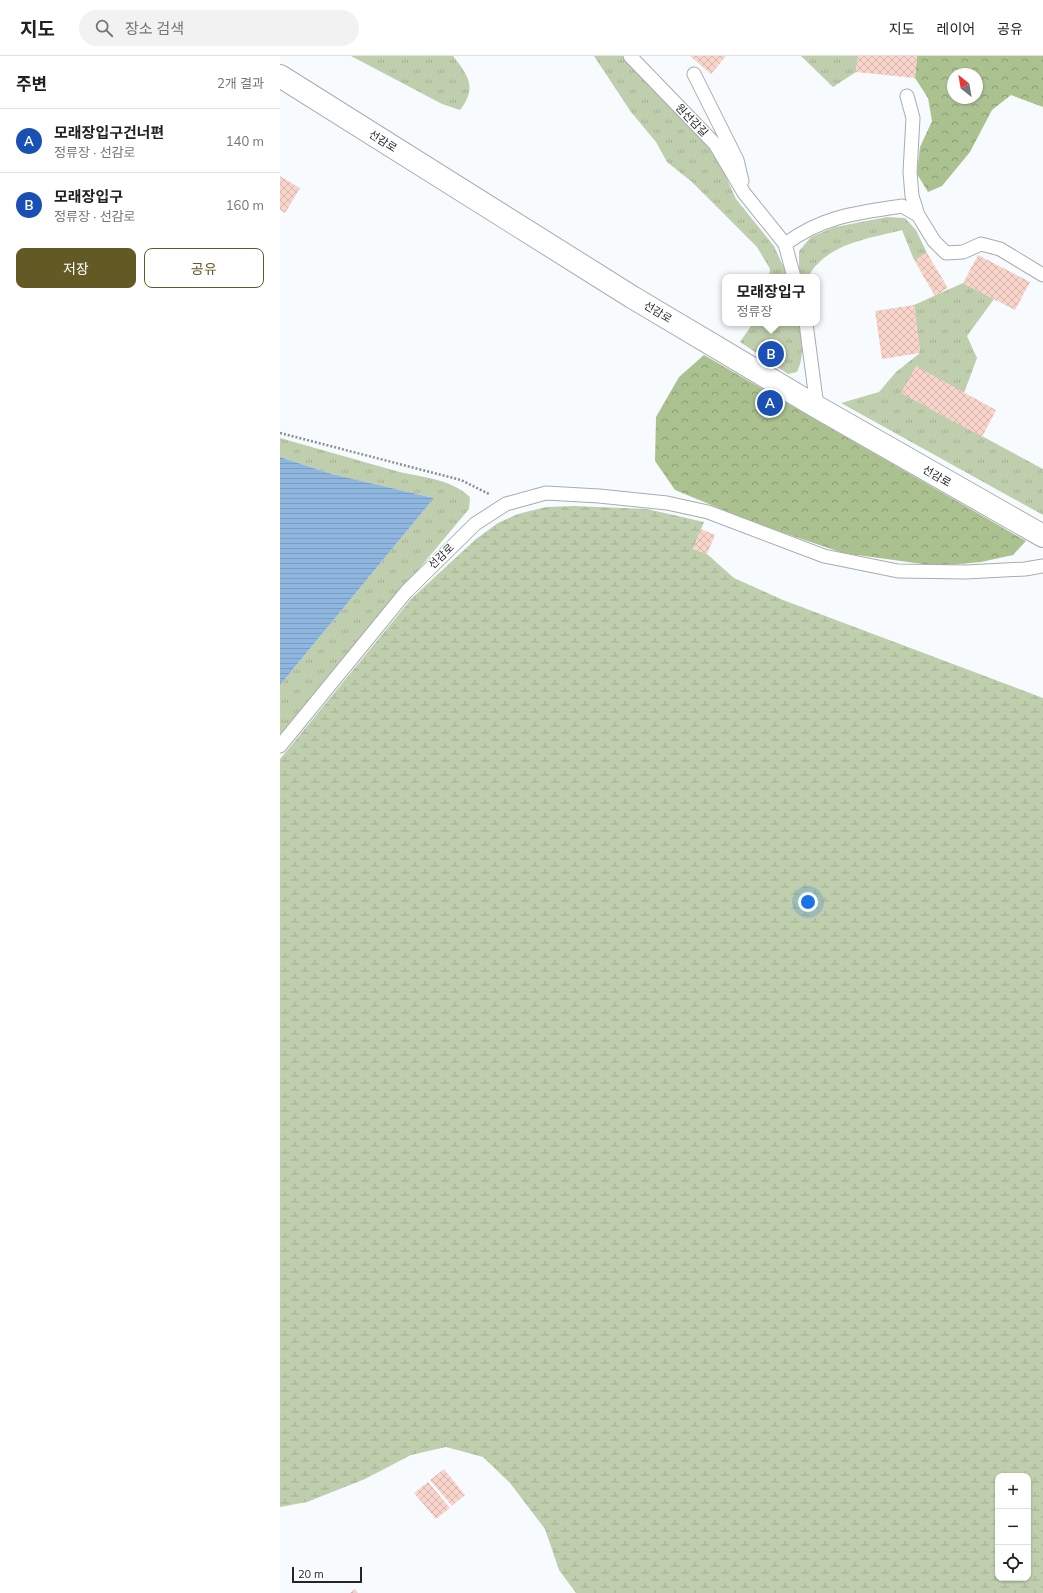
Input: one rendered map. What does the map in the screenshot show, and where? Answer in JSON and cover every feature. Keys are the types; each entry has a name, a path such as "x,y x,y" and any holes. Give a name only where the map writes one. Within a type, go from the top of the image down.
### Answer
{"street":[{"name":"선감로","path":"280,76 632,297 817,407 1043,536"}],"lane":[{"name":"원선감길","path":"630,56 715,144 744,193 785,244 793,274"},
{"name":"원선감길","path":"694,74 737,160 744,193"},
{"path":"907,96 913,118 911,178 912,196 918,215 934,241 946,253 963,252 981,244 1000,249 1043,275"},
{"path":"785,244 804,231 830,219 902,206 918,215"},
{"path":"806,326 817,407"},
{"name":"선감로","path":"280,746 406,592 475,524 506,504 546,493 599,496 667,503 708,512 824,556 898,571 966,572 1025,569 1043,566"}],"path":[{"path":"280,433 461,480 487,492 506,504"}],"green space":[{"path":"351,56 453,56 467,76 469,82 468,95 460,110 442,104"},
{"path":"594,56 624,56 707,142 723,170 736,199 774,246 787,274 769,274 770,269 757,247 692,182 667,162 656,142 631,112"},
{"path":"801,56 858,56 856,72 833,87"},
{"path":"917,56 1043,56 1043,107 1011,95 992,110 970,152 942,186 928,192 917,174 920,147 932,121 928,98 915,78"},
{"path":"887,217 905,218 916,230 927,253 914,260 902,230 849,244 826,257 810,274 801,274 799,270 799,251 811,237 835,227"},
{"path":"963,283 994,299 967,336 977,358 964,393 902,393 1043,469 1043,515 841,403 879,392 896,372 920,353 914,305"},
{"path":"751,326 799,326 802,342 800,366 797,372 788,374 740,342"},
{"path":"704,355 1026,541 1013,555 981,562 937,566 843,553 755,523 675,490 655,461 656,417 679,377"},
{"path":"280,438 396,471 445,482 454,486 470,497 469,509 280,735 280,685 434,498 332,474 280,457"},
{"path":"574,506 647,509 704,522 693,549 707,554 734,578 783,600 1043,698 1043,1593 576,1593 559,1570 545,1529 510,1483 483,1457 446,1447 411,1455 365,1479 307,1502 280,1507 280,759 412,598 476,539 498,523 518,514 546,507"}],"water":[{"path":"280,457 332,474 434,498 280,685"}],"building":[{"path":"690,56 726,56 711,74"},
{"path":"858,56 917,56 915,78 856,72"},
{"path":"280,176 300,188 285,213 280,210"},
{"path":"927,253 948,288 935,296 914,260"},
{"path":"978,255 1030,282 1015,310 963,283"},
{"path":"914,305 920,353 882,359 875,311"},
{"path":"916,366 996,410 982,437 901,393"},
{"path":"701,529 715,535 707,554 693,549"},
{"path":"444,1469 465,1495 452,1506 430,1480"},
{"path":"428,1482 450,1508 436,1519 414,1493"},
{"path":"355,1589 358,1593 350,1593"}],"place":[{"name":"모래장입구","path":"771,354"},
{"name":"모래장입구건너편","path":"770,403"}]}
